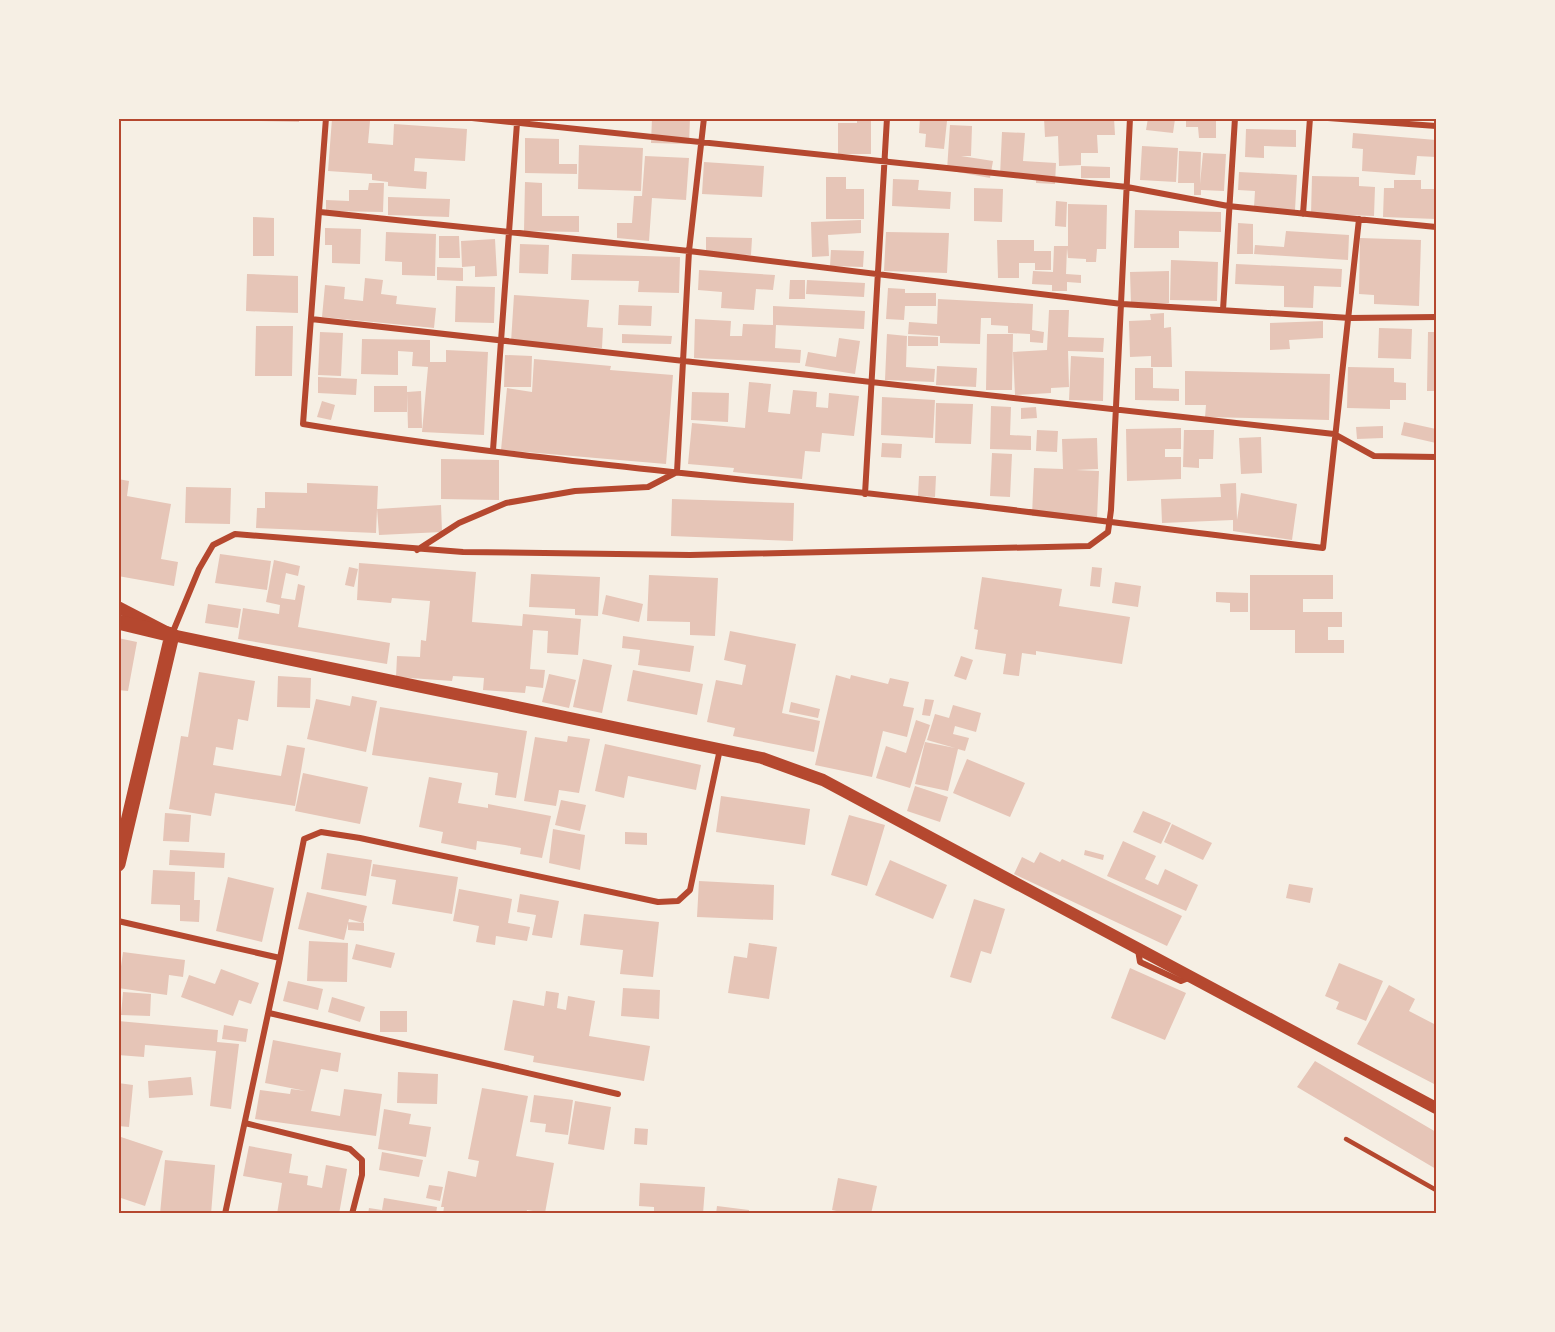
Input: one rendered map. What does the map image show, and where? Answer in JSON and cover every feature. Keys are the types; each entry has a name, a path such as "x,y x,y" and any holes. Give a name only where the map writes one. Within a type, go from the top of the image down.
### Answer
{"main road":[{"path":"118,607 172,635"},
{"path":"118,622 762,758 823,780 1437,1108"},
{"path":"118,864 172,635"}],"street":[{"path":"326,118 303,424 405,441 1323,548 1334,434 1350,318 1359,219"},
{"path":"472,118 1127,187 1228,206 1437,227"},
{"path":"677,472 689,251 704,118"},
{"path":"866,494 887,118"},
{"path":"172,635 199,569 213,545 235,534 417,550 690,555 1089,546 1108,532 1109,522 1130,118"},
{"path":"1223,310 1235,118"},
{"path":"1303,214 1310,118"},
{"path":"1328,118 1437,126"},
{"path":"493,450 517,123"},
{"path":"320,212 689,251 1122,303 1350,318 1437,317"},
{"path":"311,319 501,343 1334,434 1374,456 1437,457"},
{"path":"417,550 459,523 506,503 575,491 648,487 677,472"},
{"path":"225,1214 304,839 321,832 360,838 657,902 678,901 690,890 720,749"},
{"path":"118,921 280,958"},
{"path":"269,1012 618,1094"},
{"path":"245,1124 350,1149 362,1160 352,1214"}],"lane":[{"path":"1346,1139 1437,1190"}],"building":[{"path":"259,118 299,118 299,122 259,121"},
{"path":"652,118 690,118 689,144 651,143"},
{"path":"857,118 871,118 871,154 838,154 838,123 857,123"},
{"path":"920,118 947,121 944,149 925,147 926,134 919,133"},
{"path":"1044,118 1114,118 1115,135 1097,135 1098,153 1081,153 1081,165 1059,166 1058,136 1045,137"},
{"path":"1148,118 1175,119 1173,133 1146,130"},
{"path":"1186,118 1216,118 1216,138 1199,138 1198,127 1186,127"},
{"path":"332,119 370,121 368,143 393,145 394,124 467,129 465,161 415,158 414,171 427,172 426,189 388,186 388,182 372,180 372,174 328,171"},
{"path":"950,125 972,126 971,156 961,156 993,161 990,178 947,170"},
{"path":"1246,129 1296,130 1296,147 1264,146 1264,158 1245,157"},
{"path":"1002,132 1025,133 1023,161 1056,163 1055,184 1036,183 1036,178 1000,176"},
{"path":"1353,133 1436,140 1436,157 1417,156 1415,175 1362,171 1363,149 1352,148"},
{"path":"525,138 559,139 559,164 577,164 577,174 525,173"},
{"path":"579,145 643,148 641,191 578,189"},
{"path":"1142,146 1178,148 1176,182 1140,180"},
{"path":"1179,151 1201,152 1200,184 1203,153 1226,154 1224,191 1201,190 1201,195 1194,195 1194,183 1178,183"},
{"path":"645,156 689,158 686,200 652,198 649,241 617,238 617,223 632,223 634,196 642,196"},
{"path":"704,162 764,166 762,197 702,194"},
{"path":"1081,166 1110,167 1110,178 1081,178"},
{"path":"1239,172 1297,175 1295,210 1254,207 1255,191 1238,190"},
{"path":"1312,176 1359,177 1359,186 1375,187 1374,216 1311,214"},
{"path":"826,177 846,177 846,189 864,189 864,219 826,219"},
{"path":"893,179 919,180 918,190 951,192 950,209 892,206"},
{"path":"1394,180 1421,180 1421,189 1436,189 1436,219 1383,217 1384,188 1394,188"},
{"path":"525,182 542,183 542,216 579,216 579,232 524,231"},
{"path":"369,183 384,183 383,212 326,211 326,200 349,201 349,190 368,190"},
{"path":"974,188 1003,189 1002,222 974,221"},
{"path":"388,197 450,199 449,217 388,215"},
{"path":"1056,201 1067,202 1066,227 1055,226"},
{"path":"1068,204 1107,205 1106,249 1097,249 1096,262 1086,262 1086,259 1068,258 1067,248 1066,274 1081,275 1081,283 1067,282 1067,291 1052,291 1052,285 1032,284 1033,271 1053,272 1054,246 1068,246"},
{"path":"1135,210 1221,212 1221,232 1179,231 1179,248 1134,248"},
{"path":"253,217 274,218 274,256 253,256"},
{"path":"861,220 861,233 828,235 829,256 812,257 811,222"},
{"path":"1238,223 1253,224 1253,254 1237,254"},
{"path":"325,228 361,229 360,264 332,263 332,245 325,245"},
{"path":"1286,231 1349,235 1348,260 1254,254 1255,245 1284,247"},
{"path":"386,232 436,234 435,276 402,275 402,262 385,261"},
{"path":"886,232 949,233 947,273 884,271"},
{"path":"439,236 459,236 460,258 439,258"},
{"path":"706,237 752,238 751,255 706,253"},
{"path":"1360,238 1421,240 1419,306 1374,304 1374,295 1359,294"},
{"path":"495,239 497,276 475,277 475,266 462,267 461,241"},
{"path":"997,240 1034,240 1034,251 1051,251 1051,270 1035,270 1035,263 1019,263 1019,278 998,278"},
{"path":"520,244 549,245 548,274 519,273"},
{"path":"831,250 864,251 863,267 830,266"},
{"path":"572,254 680,257 679,293 638,292 639,281 571,280"},
{"path":"1171,260 1218,262 1217,301 1170,300"},
{"path":"1236,264 1342,269 1341,287 1314,286 1313,308 1284,307 1284,286 1235,284"},
{"path":"437,267 463,268 463,281 437,280"},
{"path":"699,270 775,275 773,290 756,289 754,310 721,308 722,292 698,290"},
{"path":"1169,271 1169,303 1131,304 1130,272"},
{"path":"247,274 298,276 298,313 246,311"},
{"path":"365,278 383,280 381,294 397,296 396,304 436,308 434,328 322,317 325,285 345,287 344,299 363,301"},
{"path":"790,280 805,280 805,299 789,299"},
{"path":"807,280 865,283 864,297 806,294"},
{"path":"456,286 495,287 494,323 455,322"},
{"path":"888,288 905,289 905,293 936,293 936,306 905,306 904,320 886,319"},
{"path":"514,295 589,300 587,327 603,328 602,348 511,342"},
{"path":"938,299 1033,304 1032,330 1044,332 1043,343 1030,342 1030,334 1008,333 1008,326 991,325 991,318 981,318 980,344 940,343 940,336 908,334 909,322 937,324"},
{"path":"619,305 652,306 651,326 618,325"},
{"path":"773,306 865,311 864,329 776,325 775,348 801,350 800,363 694,358 695,319 731,321 730,336 742,336 743,324 773,325"},
{"path":"1049,310 1069,310 1068,337 1104,338 1103,352 1068,351 1069,387 1051,388 1051,393 1015,395 1013,352 1047,350"},
{"path":"1164,313 1164,328 1171,327 1172,367 1151,367 1151,356 1130,357 1129,321 1151,320 1150,314"},
{"path":"1323,321 1323,338 1289,340 1290,349 1270,350 1270,323"},
{"path":"256,326 293,326 292,376 255,376"},
{"path":"1379,328 1412,329 1411,359 1378,358"},
{"path":"320,332 343,333 341,376 318,375"},
{"path":"1428,332 1436,332 1436,391 1427,391"},
{"path":"622,334 672,336 671,344 622,343"},
{"path":"887,334 907,336 906,367 935,369 934,382 885,380"},
{"path":"987,334 1013,334 1012,390 986,390"},
{"path":"908,336 938,337 938,346 908,346"},
{"path":"839,338 860,341 855,374 805,366 808,352 836,357"},
{"path":"362,339 430,340 430,362 446,362 446,350 488,352 484,435 422,432 428,367 412,366 413,352 398,351 398,375 361,374"},
{"path":"505,355 532,356 531,387 504,387"},
{"path":"1071,356 1104,358 1103,401 1069,400"},
{"path":"534,359 611,366 610,370 673,375 666,464 501,450 507,388 532,392"},
{"path":"937,366 977,368 976,387 936,385"},
{"path":"1348,367 1394,368 1394,382 1406,383 1406,400 1390,400 1390,409 1347,408"},
{"path":"1135,368 1153,368 1153,388 1179,389 1179,401 1135,400"},
{"path":"1185,371 1330,374 1329,420 1205,417 1206,405 1185,405"},
{"path":"318,377 357,379 356,395 318,393"},
{"path":"749,382 771,384 768,412 790,414 793,390 817,392 816,407 828,408 829,393 859,396 854,436 822,433 820,452 805,451 802,479 733,472 734,468 688,464 692,423 745,428"},
{"path":"374,386 407,386 407,412 374,412"},
{"path":"421,391 422,428 408,428 407,392"},
{"path":"692,392 729,393 728,422 691,420"},
{"path":"882,397 935,400 933,438 881,435"},
{"path":"322,401 335,405 331,420 317,417"},
{"path":"936,403 973,404 971,444 935,443"},
{"path":"991,406 1011,407 1010,435 1031,436 1031,450 990,449"},
{"path":"1036,407 1037,418 1021,419 1021,408"},
{"path":"1404,422 1436,429 1436,443 1401,435"},
{"path":"1383,426 1383,438 1357,439 1356,427"},
{"path":"1181,428 1181,449 1165,449 1165,457 1181,457 1181,479 1127,481 1126,429"},
{"path":"1037,430 1058,431 1057,452 1036,451"},
{"path":"1184,430 1214,430 1213,459 1199,459 1199,468 1183,467"},
{"path":"1261,437 1262,473 1241,474 1239,438"},
{"path":"1097,438 1098,469 1076,470 1099,471 1097,519 1032,516 1034,468 1063,469 1062,439"},
{"path":"882,443 902,444 901,458 881,457"},
{"path":"992,453 1012,454 1010,497 990,496"},
{"path":"441,459 499,460 499,500 441,499"},
{"path":"919,476 936,476 935,497 918,496"},
{"path":"118,479 129,481 127,496 171,504 161,559 178,562 174,586 118,576"},
{"path":"307,483 378,486 376,533 256,528 257,508 265,508 265,492 307,493"},
{"path":"1236,483 1237,520 1241,493 1297,504 1292,540 1233,531 1233,520 1162,523 1161,499 1221,497 1220,484"},
{"path":"186,487 231,488 230,524 185,523"},
{"path":"672,499 794,503 793,541 671,536"},
{"path":"441,505 442,532 379,535 377,509"},
{"path":"220,554 271,561 267,590 215,583"},
{"path":"274,560 300,566 298,576 286,573 281,598 295,600 298,584 305,586 298,627 390,643 387,664 238,639 243,608 279,614 280,605 266,602"},
{"path":"359,563 476,572 472,622 522,626 523,614 581,619 578,655 547,653 548,631 533,630 530,669 545,670 543,688 526,686 525,693 483,690 484,678 453,676 452,681 396,677 397,656 420,657 421,640 426,641 430,601 392,598 391,603 357,600"},
{"path":"349,567 358,569 354,587 345,585"},
{"path":"1092,567 1102,568 1100,587 1090,586"},
{"path":"531,574 600,577 598,616 575,615 575,609 529,607"},
{"path":"649,575 718,578 715,636 690,635 690,622 647,621"},
{"path":"1250,575 1333,575 1333,599 1303,599 1303,612 1342,612 1342,627 1328,627 1328,640 1344,640 1344,653 1295,653 1295,630 1250,630"},
{"path":"982,577 1062,589 1059,606 1130,617 1122,664 1036,651 1036,655 1022,653 1019,676 1003,674 1006,654 975,649 978,630 974,629"},
{"path":"1115,582 1141,586 1138,607 1112,603"},
{"path":"1216,592 1248,593 1248,612 1230,612 1230,603 1216,602"},
{"path":"606,595 643,604 639,622 602,614"},
{"path":"208,604 241,609 238,628 205,623"},
{"path":"730,631 796,644 782,713 820,721 814,752 733,736 735,728 707,722 716,680 742,685 746,665 724,660"},
{"path":"623,636 694,646 690,672 638,665 640,650 622,648"},
{"path":"118,638 137,642 128,691 118,690"},
{"path":"961,656 973,660 966,680 954,676"},
{"path":"583,659 612,665 602,713 573,707"},
{"path":"633,670 703,684 697,715 627,701"},
{"path":"199,672 255,681 248,721 238,719 233,750 216,747 213,765 281,776 287,745 305,748 295,806 215,793 211,816 169,809 181,736 188,737"},
{"path":"549,674 576,680 569,708 542,702"},
{"path":"836,675 850,679 851,675 888,684 890,678 909,682 903,706 914,708 907,737 883,731 872,777 815,765"},
{"path":"278,676 311,678 310,708 277,707"},
{"path":"352,696 377,701 366,752 307,739 316,699 350,706"},
{"path":"925,699 934,700 930,716 922,715"},
{"path":"791,702 820,709 818,718 789,712"},
{"path":"953,705 981,713 976,732 955,726 953,734 969,738 965,751 958,749 948,791 915,784 925,742 955,748 927,740 935,714 949,718"},
{"path":"380,707 527,731 516,798 495,795 498,773 372,755"},
{"path":"916,720 930,725 910,788 876,778 886,746 906,753"},
{"path":"568,736 590,739 579,793 559,790 556,806 524,801 535,737 567,742"},
{"path":"605,744 701,765 696,790 628,776 624,798 595,791"},
{"path":"967,759 1025,783 1010,817 953,793"},
{"path":"303,773 368,787 360,824 295,811"},
{"path":"429,777 462,783 458,803 488,808 488,804 551,816 542,858 520,854 521,848 505,845 477,841 476,850 441,843 443,832 419,827"},
{"path":"915,786 948,797 940,822 907,811"},
{"path":"721,796 810,809 805,845 716,832"},
{"path":"561,800 586,805 580,831 555,825"},
{"path":"1143,811 1171,823 1161,844 1133,832"},
{"path":"165,813 191,815 189,842 163,841"},
{"path":"849,815 885,825 867,886 831,875"},
{"path":"1172,824 1212,843 1203,860 1164,842"},
{"path":"553,829 585,835 580,870 549,863"},
{"path":"625,832 647,833 647,845 625,844"},
{"path":"1123,841 1156,856 1145,879 1158,885 1165,869 1198,885 1186,911 1107,876"},
{"path":"170,850 225,853 224,868 169,865"},
{"path":"1085,850 1104,855 1103,860 1084,855"},
{"path":"1040,852 1060,862 1062,859 1182,916 1167,946 1014,874 1022,857 1034,863"},
{"path":"327,853 372,860 366,896 321,889"},
{"path":"890,860 947,885 933,919 875,895"},
{"path":"373,864 458,877 452,914 392,904 396,880 371,876"},
{"path":"153,870 195,872 194,900 200,900 199,922 180,921 180,905 151,904"},
{"path":"228,877 274,888 262,942 216,931"},
{"path":"699,881 774,885 773,920 697,917"},
{"path":"1289,884 1313,888 1310,903 1286,898"},
{"path":"459,889 512,899 508,923 530,927 527,941 496,936 495,945 476,942 479,926 453,921"},
{"path":"307,892 367,906 363,923 349,919 344,940 298,929"},
{"path":"520,894 559,901 552,938 532,935 536,915 517,912"},
{"path":"974,899 1005,909 991,954 981,951 971,983 950,977"},
{"path":"584,914 659,922 653,977 620,974 623,950 580,945"},
{"path":"348,922 364,923 364,931 348,930"},
{"path":"309,941 348,943 347,982 307,981"},
{"path":"749,943 777,947 769,999 728,993 734,956 747,958"},
{"path":"356,944 395,953 391,968 352,959"},
{"path":"123,952 185,960 183,977 169,975 167,995 118,988"},
{"path":"1339,963 1383,981 1366,1021 1336,1009 1339,1002 1325,996"},
{"path":"1130,968 1186,993 1165,1040 1111,1018"},
{"path":"221,969 259,983 251,1004 239,1000 233,1016 181,997 189,975 215,984"},
{"path":"288,981 323,989 318,1010 283,1001"},
{"path":"1389,985 1415,999 1409,1011 1436,1025 1436,1085 1357,1044"},
{"path":"623,988 660,990 659,1019 621,1016"},
{"path":"546,991 559,993 557,1008 566,1010 568,996 595,1001 589,1036 650,1046 644,1081 533,1062 534,1056 504,1050 513,1000 544,1006"},
{"path":"123,992 151,994 150,1016 121,1015"},
{"path":"332,997 365,1007 360,1022 328,1012"},
{"path":"380,1011 407,1011 407,1032 380,1032"},
{"path":"118,1021 218,1030 217,1042 239,1044 231,1109 210,1106 216,1051 145,1045 144,1057 118,1055"},
{"path":"224,1025 248,1029 246,1042 222,1039"},
{"path":"273,1040 341,1053 338,1072 321,1069 311,1111 340,1116 344,1089 382,1094 376,1136 255,1119 260,1090 290,1094 291,1089 306,1091 265,1083"},
{"path":"1315,1061 1436,1132 1436,1169 1297,1087"},
{"path":"398,1072 438,1074 437,1104 397,1103"},
{"path":"191,1077 193,1095 149,1098 148,1081"},
{"path":"118,1083 133,1085 129,1127 118,1126"},
{"path":"482,1088 528,1096 516,1156 554,1163 545,1213 527,1210 526,1214 443,1214 444,1207 441,1207 448,1171 476,1177 479,1161 468,1159"},
{"path":"534,1095 573,1100 568,1135 545,1132 546,1124 530,1122"},
{"path":"575,1101 611,1107 604,1150 568,1144"},
{"path":"384,1109 411,1114 409,1124 431,1127 426,1157 378,1149"},
{"path":"635,1128 648,1129 647,1145 634,1144"},
{"path":"118,1136 163,1151 145,1206 118,1197"},
{"path":"249,1146 292,1154 289,1173 308,1176 307,1185 322,1188 326,1165 347,1169 339,1214 277,1214 282,1183 243,1176"},
{"path":"382,1152 423,1160 419,1177 379,1170"},
{"path":"165,1160 215,1165 211,1214 160,1214"},
{"path":"838,1178 877,1186 871,1214 850,1214 832,1210"},
{"path":"640,1183 705,1187 703,1214 654,1214 654,1207 639,1206"},
{"path":"429,1185 443,1187 440,1201 426,1198"},
{"path":"384,1198 437,1207 436,1214 368,1214 369,1208 382,1210"},
{"path":"717,1206 749,1210 749,1214 716,1214"}]}
